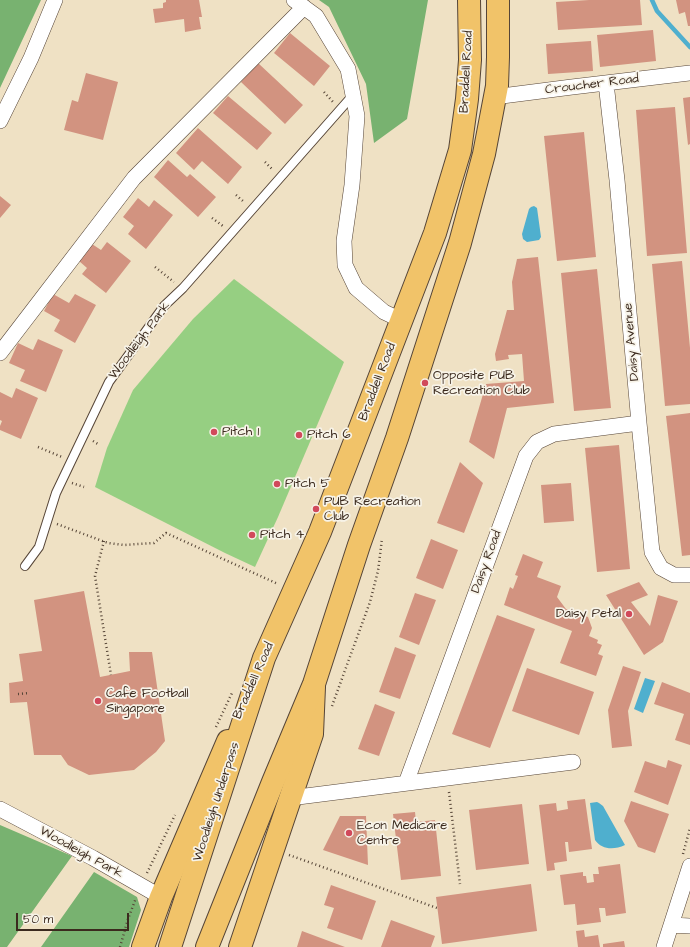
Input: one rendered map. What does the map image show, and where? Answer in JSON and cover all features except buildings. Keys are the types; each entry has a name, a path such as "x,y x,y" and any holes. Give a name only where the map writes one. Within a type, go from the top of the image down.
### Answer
{"main road":[{"name":"Braddell Road","path":"143,947 161,898 320,532 435,233 460,150 467,99 470,60 469,0"},
{"name":"Braddell Road","path":"240,947 312,734 314,684 359,545 397,438 460,243 484,154 497,86 498,0"},
{"name":"Woodleigh Underpass","path":"170,947 264,658"},
{"path":"207,947 314,684"}],"street":[{"path":"0,121 31,58 55,0"},
{"path":"0,353 134,178 299,4 316,16 348,69 357,116 352,185 344,241 345,265 356,288 384,312 401,320"},
{"name":"Croucher Road","path":"494,97 572,86 690,73"},
{"name":"Daisy Avenue","path":"606,83 618,188 652,552 661,568 674,575 690,575"},
{"name":"Daisy Road","path":"406,783 526,456 537,442 554,434 639,423"},
{"path":"290,798 573,762"},
{"name":"Woodleigh Park","path":"0,809 93,858 161,898"},
{"path":"664,947 690,866"},
{"path":"672,925 690,926"}],"lane":[{"name":"Woodleigh Park","path":"25,566 39,547 56,493 109,382 164,306 182,288 353,95"}],"path":[{"path":"155,267 182,288"},
{"path":"38,447 71,461"},
{"path":"47,519 104,541 124,545 154,543 166,533 278,584"},
{"path":"331,710 370,602 378,571 382,535"},
{"path":"104,541 95,576 111,675"},
{"path":"18,694 29,693"},
{"path":"447,778 460,884"},
{"path":"283,853 437,908"}],"green space":[{"path":"0,0 41,0 0,88"},
{"path":"319,0 428,0 407,119 374,143 366,84 329,7"},
{"name":"Pitch 1","path":"234,279 344,362 255,567 95,487 107,448 133,390 193,319"},
{"path":"0,825 72,856 7,947 0,947"},
{"path":"94,872 137,897 141,910 129,947 41,947"}],"water":[{"path":"534,206 537,208 541,237 539,240 527,242 523,239 522,234 529,209"},
{"path":"645,678 655,681 643,713 634,709"},
{"path":"597,802 603,806 625,845 617,848 608,848 601,846 595,840 590,803"}],"waterway":[{"path":"652,0 657,11 690,47"}],"place":[{"name":"Opposite PUB Recreation Club","path":"425,383"},
{"name":"Pitch 1","path":"214,432"},
{"name":"Pitch 6","path":"299,435"},
{"name":"Pitch 5","path":"277,484"},
{"name":"PUB Recreation Club","path":"316,509"},
{"name":"Pitch 4","path":"252,535"},
{"name":"Daisy Petal","path":"629,614"},
{"name":"Cafe Football Singapore","path":"98,701"},
{"name":"Econ Medicare Centre","path":"349,833"}]}
